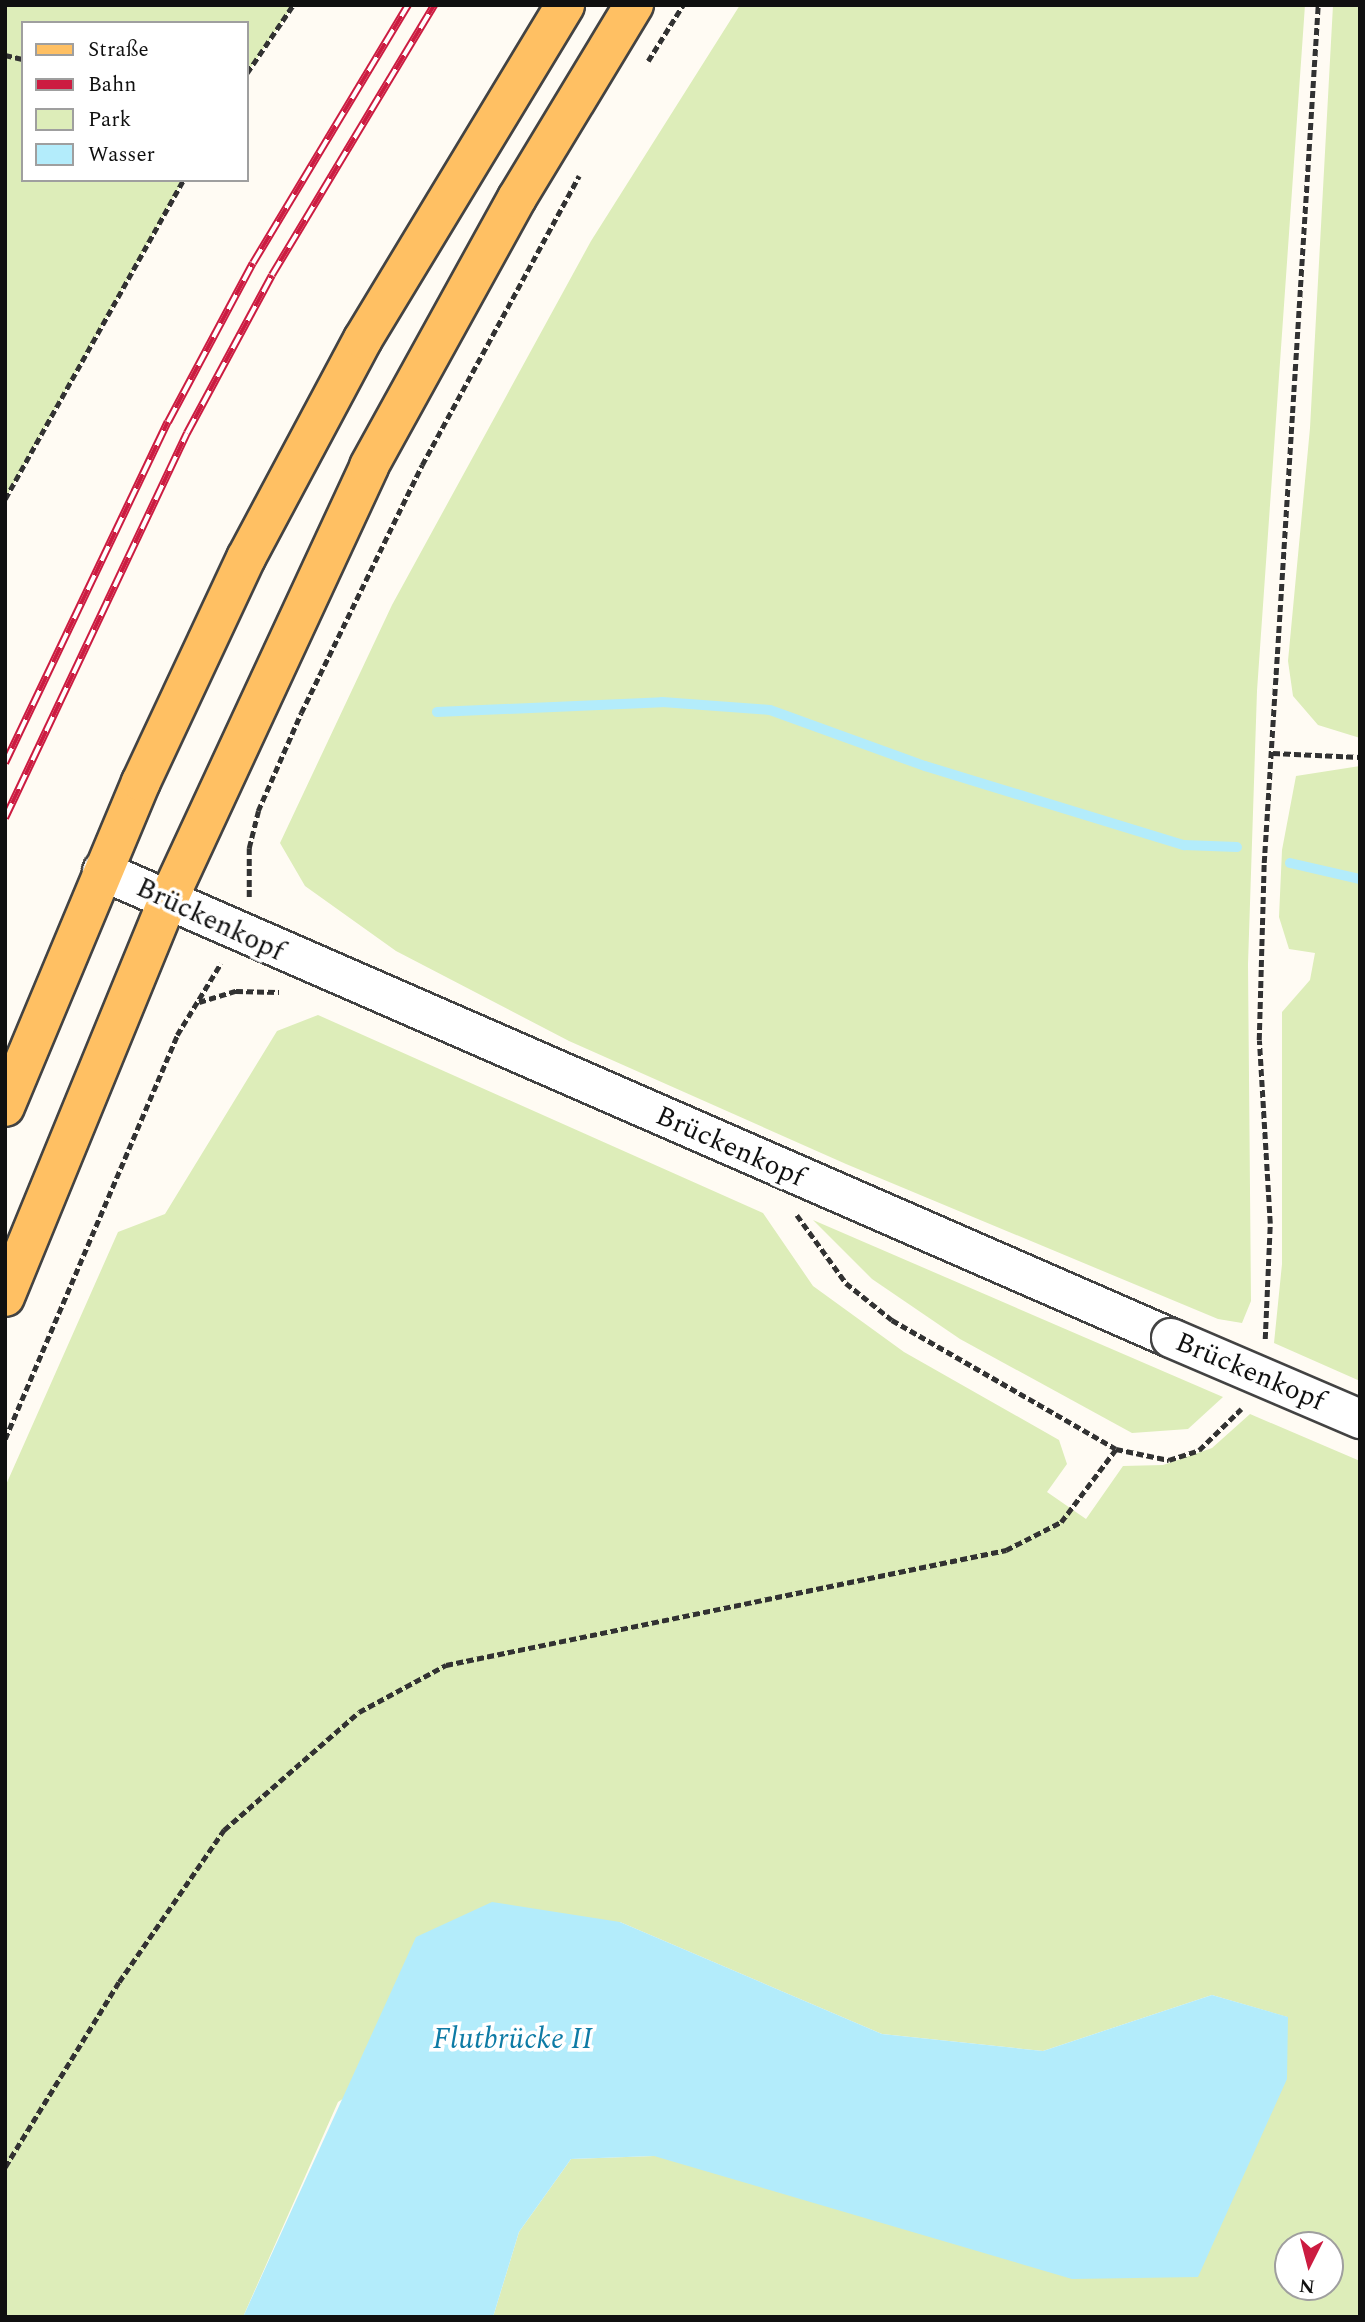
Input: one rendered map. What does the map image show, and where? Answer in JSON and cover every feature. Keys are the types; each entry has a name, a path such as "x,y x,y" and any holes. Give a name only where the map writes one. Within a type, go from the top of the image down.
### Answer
{"main road":[{"path":"5,1107 102,871 186,683 309,438 464,166 565,5"},
{"path":"5,1297 168,900 369,467 517,198 634,5"}],"street":[{"name":"Brückenkopf","path":"102,871 233,933 1360,1419"}],"path":[{"path":"248,72 293,5"},
{"path":"640,74 683,5"},
{"path":"1264,1348 1270,1223 1259,1040 1273,753 1272,671 1318,5"},
{"path":"5,1439 177,1035 214,979 252,890 249,848 258,811 301,713 422,465 584,167"},
{"path":"5,499 182,182"},
{"path":"1273,753 1360,757"},
{"path":"802,1228 846,1283 892,1320 1116,1449 1169,1460 1199,1450 1242,1407"},
{"path":"5,2167 119,1982 224,1830 359,1712 446,1665 1006,1550 1061,1522 1116,1449"}],"green space":[{"path":"5,5 293,5 248,72 248,21 21,21 21,182 182,182 5,499"},
{"path":"740,5 1305,5 1257,691 1248,964 1251,1301 1242,1323 1218,1319 846,1164 569,1041 396,951 305,886 280,843 392,605 591,241"},
{"path":"1333,5 1360,5 1360,738 1318,725 1293,696 1288,661 1310,428"},
{"path":"1360,766 1360,1381 1274,1343 1282,1264 1282,1012 1310,980 1315,953 1289,949 1279,917 1282,850 1296,776"},
{"path":"318,1015 763,1213 813,1286 904,1352 1059,1440 1067,1464 1047,1492 1086,1519 1123,1466 1163,1465 1212,1448 1250,1414 1360,1461 1360,2317 493,2317 519,2232 571,2159 654,2156 1287,2079 1287,2017 1212,1995 1043,2051 882,2034 620,1922 338,2102 243,2317 5,2317 5,1487 118,1232 165,1214 277,1031"},
{"path":"813,1220 1223,1397 1188,1429 1132,1433 960,1339 872,1279"}],"water":[{"name":"Flutbrücke II","path":"492,1902 620,1922 882,2034 1043,2051 1212,1995 1288,2017 1287,2079 1198,2277 1072,2279 654,2156 571,2159 519,2232 493,2317 243,2317 416,1937"}],"waterway":[{"path":"437,712 662,702 770,710 925,766 1184,845 1237,847"},
{"path":"1290,863 1360,879"}],"railway":[{"path":"5,763 168,422 253,263 408,5"},
{"path":"5,818 187,433 272,275 434,5"}]}
